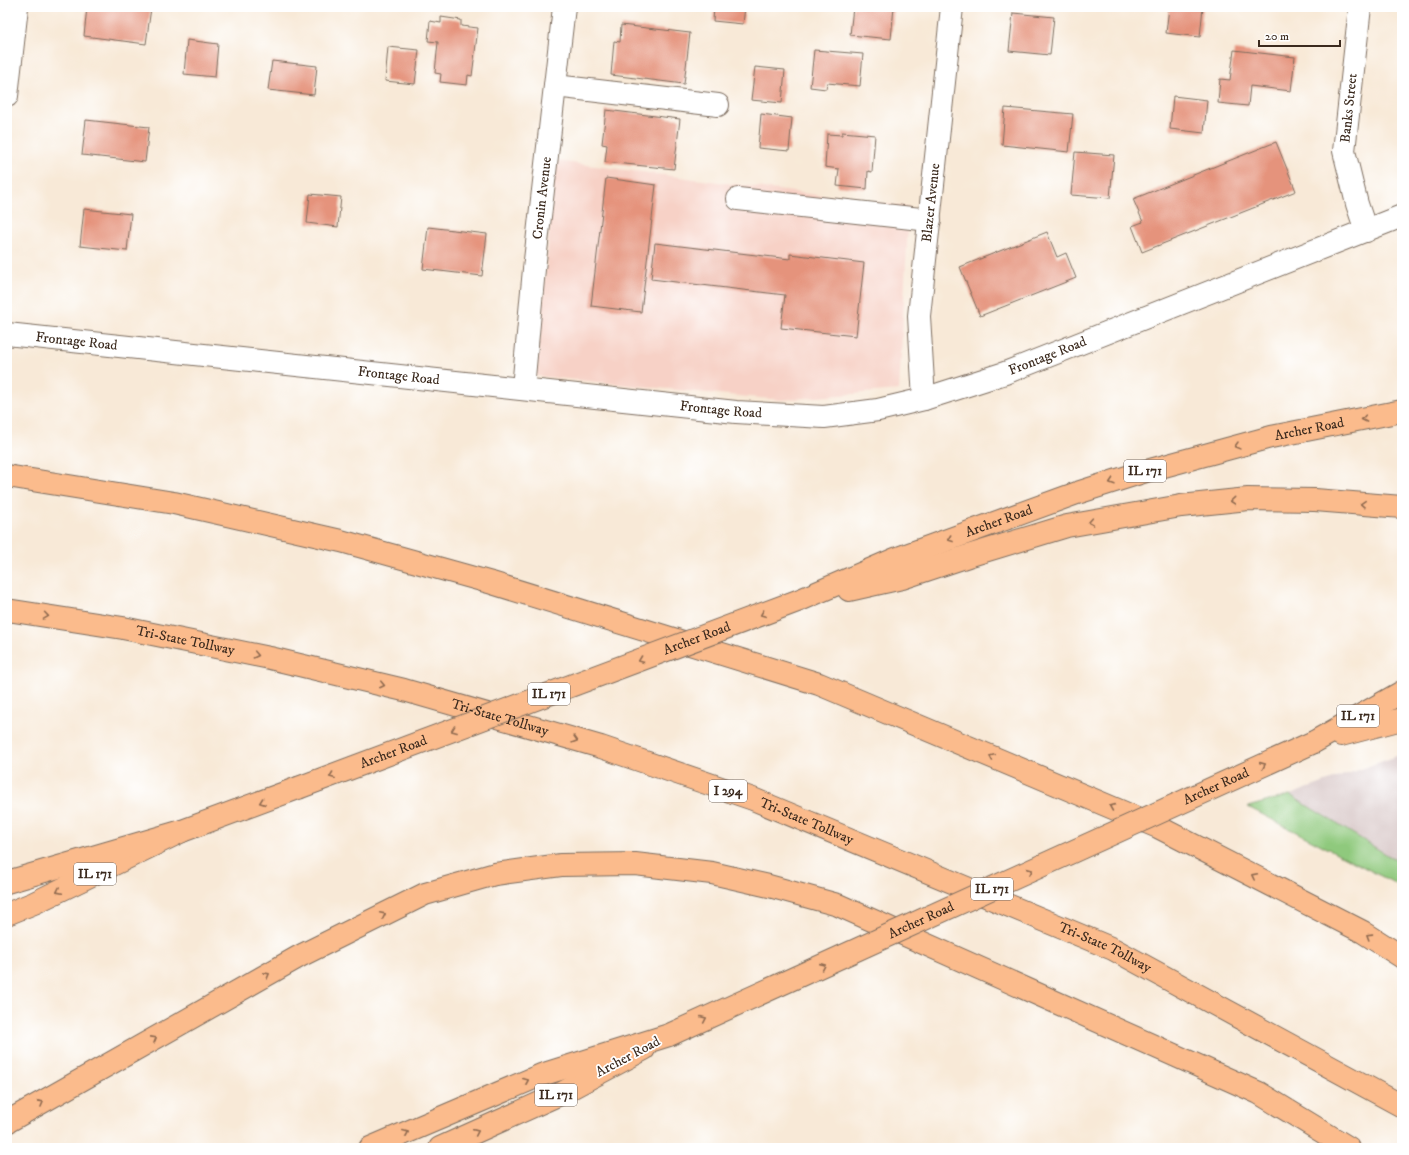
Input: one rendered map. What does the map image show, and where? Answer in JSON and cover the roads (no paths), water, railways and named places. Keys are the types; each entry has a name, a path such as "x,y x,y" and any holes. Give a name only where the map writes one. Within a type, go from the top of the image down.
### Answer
{"main road":[{"name":"Archer Road","path":"7,914 34,903 182,832 800,600 899,568 1077,493 1146,471 1271,437 1402,411"},
{"path":"7,476 174,503 341,541 492,583 819,684 1158,827 1363,932 1402,957"},
{"path":"899,568 968,556 1067,526 1181,506 1248,499 1316,500 1402,507"},
{"name":"Tri-State Tollway","path":"7,610 123,628 270,658 404,690 601,747 754,799 1113,949 1402,1106"},
{"name":"Archer Road","path":"440,1148 560,1094 669,1035 1314,742 1402,692"},
{"path":"1314,742 1402,719"},
{"path":"7,882 182,832"},
{"path":"7,1122 300,956 426,894 495,874 561,865 635,864 712,873 769,886 838,905 1259,1093 1349,1148"},
{"path":"370,1148 541,1075 669,1035"}],"street":[{"path":"7,96 17,7"},
{"name":"Cronin Avenue","path":"523,388 534,269 564,7"},
{"name":"Blazer Avenue","path":"924,399 919,316 952,7"},
{"name":"Banks Street","path":"1360,7 1344,151 1357,204 1366,230"},
{"path":"555,86 718,105"},
{"path":"738,199 930,220"},
{"name":"Frontage Road","path":"7,334 523,388 736,412 824,417 878,410 924,399 1005,373 1402,216"}]}
